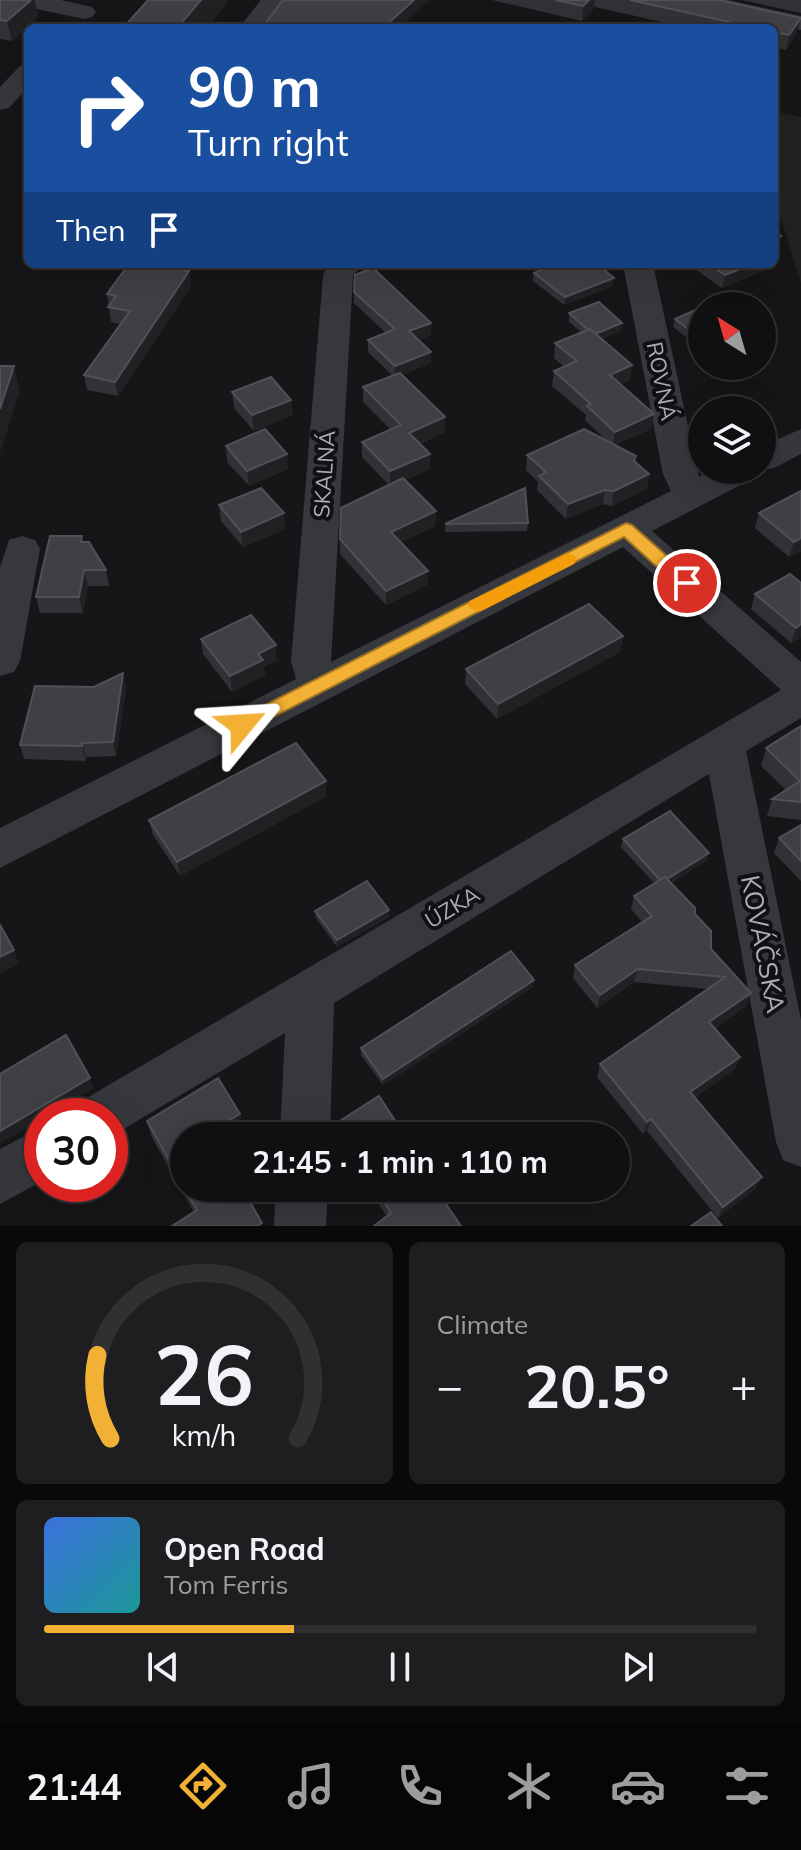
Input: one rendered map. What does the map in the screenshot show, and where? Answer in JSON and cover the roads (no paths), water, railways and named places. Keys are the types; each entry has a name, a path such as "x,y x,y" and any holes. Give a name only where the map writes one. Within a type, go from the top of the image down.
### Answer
{"street":[{"path":"30,0 83,13"},
{"path":"254,24 273,0"},
{"path":"695,0 801,23"},
{"path":"0,102 24,76"},
{"name":"SKALNÁ","path":"318,686 311,661 338,276 341,268"},
{"name":"ROVNÁ","path":"639,268 680,474 691,496"},
{"path":"776,453 801,440"},
{"path":"0,849 715,484"},
{"path":"626,529 801,685"},
{"path":"0,661 22,549"},
{"name":"ÚZKA","path":"128,1101 801,698"},
{"name":"KOVÁČSKA","path":"724,745 801,1142"},
{"path":"306,1122 311,991"},
{"path":"0,1178 24,1163"},
{"path":"300,1226 301,1202"}]}
